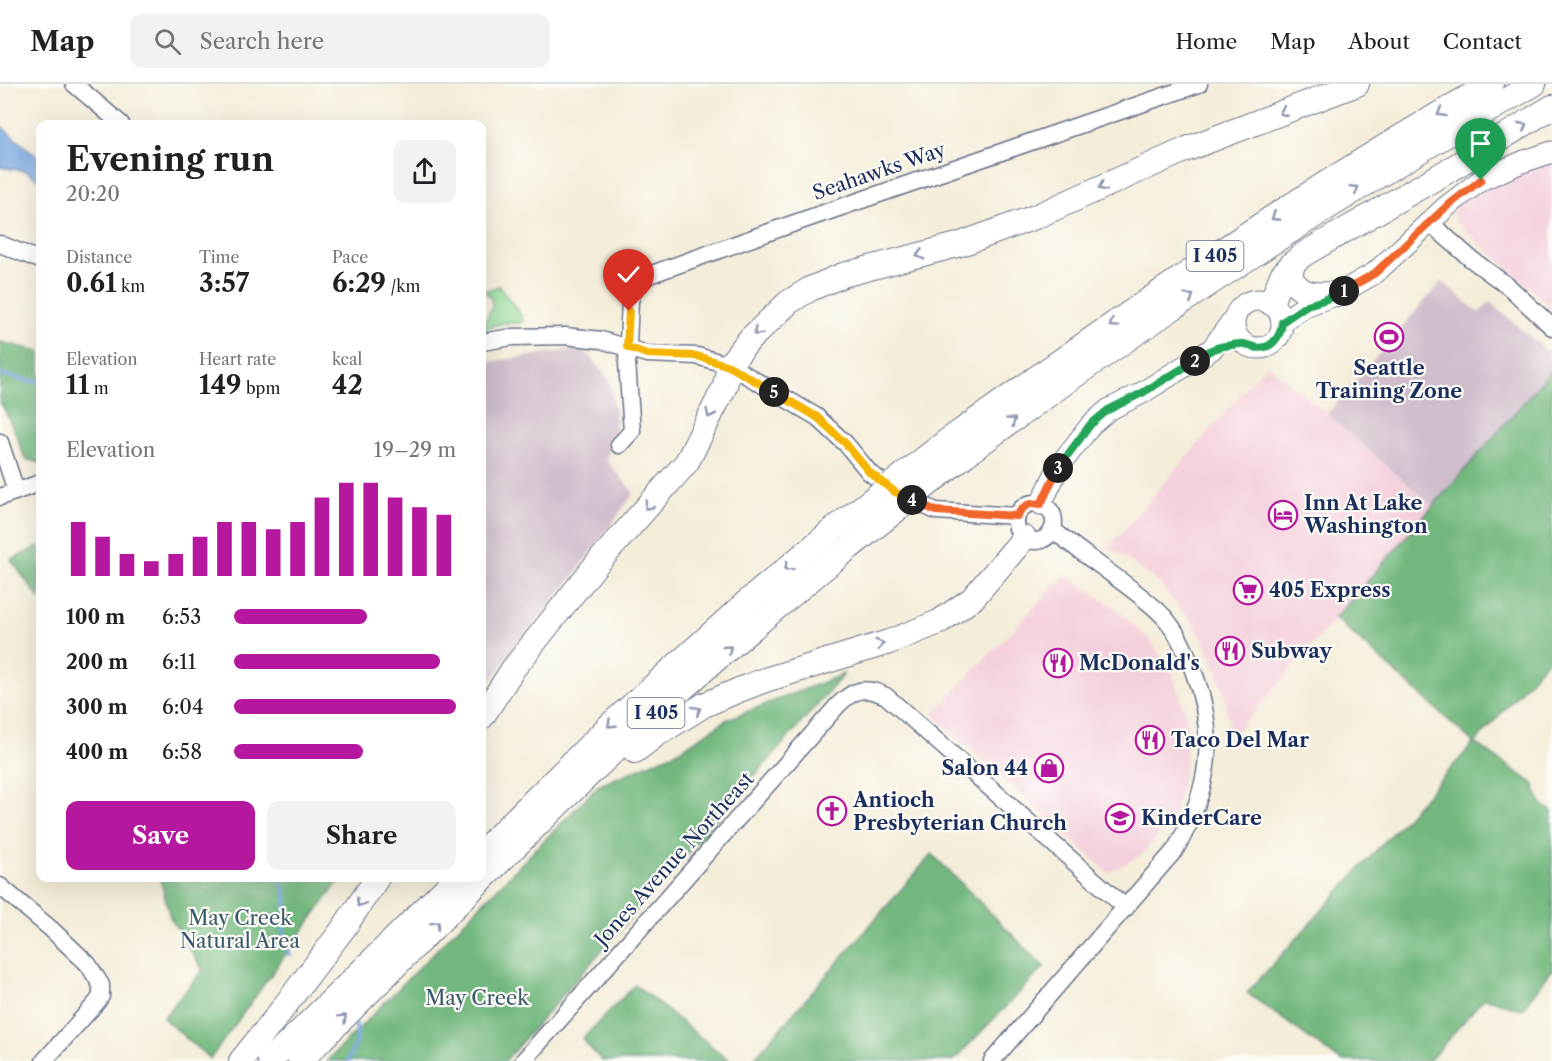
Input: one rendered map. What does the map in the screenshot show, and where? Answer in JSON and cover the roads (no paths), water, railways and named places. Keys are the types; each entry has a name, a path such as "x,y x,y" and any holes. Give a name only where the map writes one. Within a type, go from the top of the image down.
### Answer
{"highway":[{"path":"486,711 513,669 588,575 687,462 725,386 729,366 750,339 789,302 810,289 843,276 961,244 1035,217 1187,149 1357,84"},
{"name":"I 405","path":"486,848 608,727 748,601 842,538 1072,352 1334,179 1491,84"},
{"name":"I 405","path":"956,448 1332,204 1419,150 1534,84"},
{"path":"1276,311 1282,275 1304,254 1451,170 1552,107"},
{"path":"1293,263 1290,277 1296,288 1309,294 1338,294"},
{"path":"486,871 525,848 623,760 656,735 704,705 748,686 889,642 939,622 972,598 1020,527"},
{"name":"I 405","path":"486,864 583,781 650,718 762,620 842,538"},
{"path":"241,1061 343,929 374,882"},
{"name":"I 405","path":"290,1057 463,884"}],"main road":[{"path":"1276,311 1307,305 1338,294 1375,273 1429,222 1481,180 1521,162 1552,152"},
{"path":"1041,504 1059,466 1090,425 1108,410 1142,393 1212,349 1244,343 1258,348 1273,343 1282,330 1276,311 1264,300 1250,301 1243,305 1212,349"},
{"path":"1235,317 1236,332 1244,343"}],"street":[{"path":"74,84 116,120"},
{"name":"Seahawks Way","path":"619,445 632,431 627,347 630,301 635,287 648,275 1199,84"},
{"path":"1429,222 1478,265 1509,287 1552,327"},
{"path":"0,244 36,258"},
{"path":"486,341 512,337 565,336 601,340 647,354 697,356 729,366 817,417 846,444 869,472 895,492 936,511 1020,527 1030,541 1049,536 1053,530 1054,518 1047,507 1041,504 1029,504 1024,506 1020,527"},
{"path":"0,442 8,494 36,484"},
{"path":"992,1061 1175,850 1194,813 1206,768 1207,717 1199,686 1177,633 1165,618 1127,585 1053,530"},
{"name":"Jones Avenue Northeast","path":"523,1061 838,705 852,693 861,690 868,689 886,696 1126,908"},
{"path":"0,886 88,964 101,985 101,996 98,1002 44,1061"}],"water":[{"path":"0,125 36,155 36,177 26,171 0,167"}],"waterway":[{"name":"May Creek","path":"0,374 36,381"},
{"name":"May Creek","path":"281,882 286,897 283,933 290,955"},
{"name":"May Creek","path":"348,1061 357,1036 353,1020"}],"place":[{"name":"Seattle Training Zone","path":"1389,337"},
{"name":"Inn At Lake Washington","path":"1283,515"},
{"name":"405 Express","path":"1248,590"},
{"name":"Subway","path":"1230,651"},
{"name":"McDonald's","path":"1058,663"},
{"name":"Taco Del Mar","path":"1150,740"},
{"name":"Salon 44","path":"1049,768"},
{"name":"Antioch Presbyterian Church","path":"832,811"},
{"name":"KinderCare","path":"1120,818"}],"park label":[{"name":"May Creek Natural Area","path":"240,930"}]}
